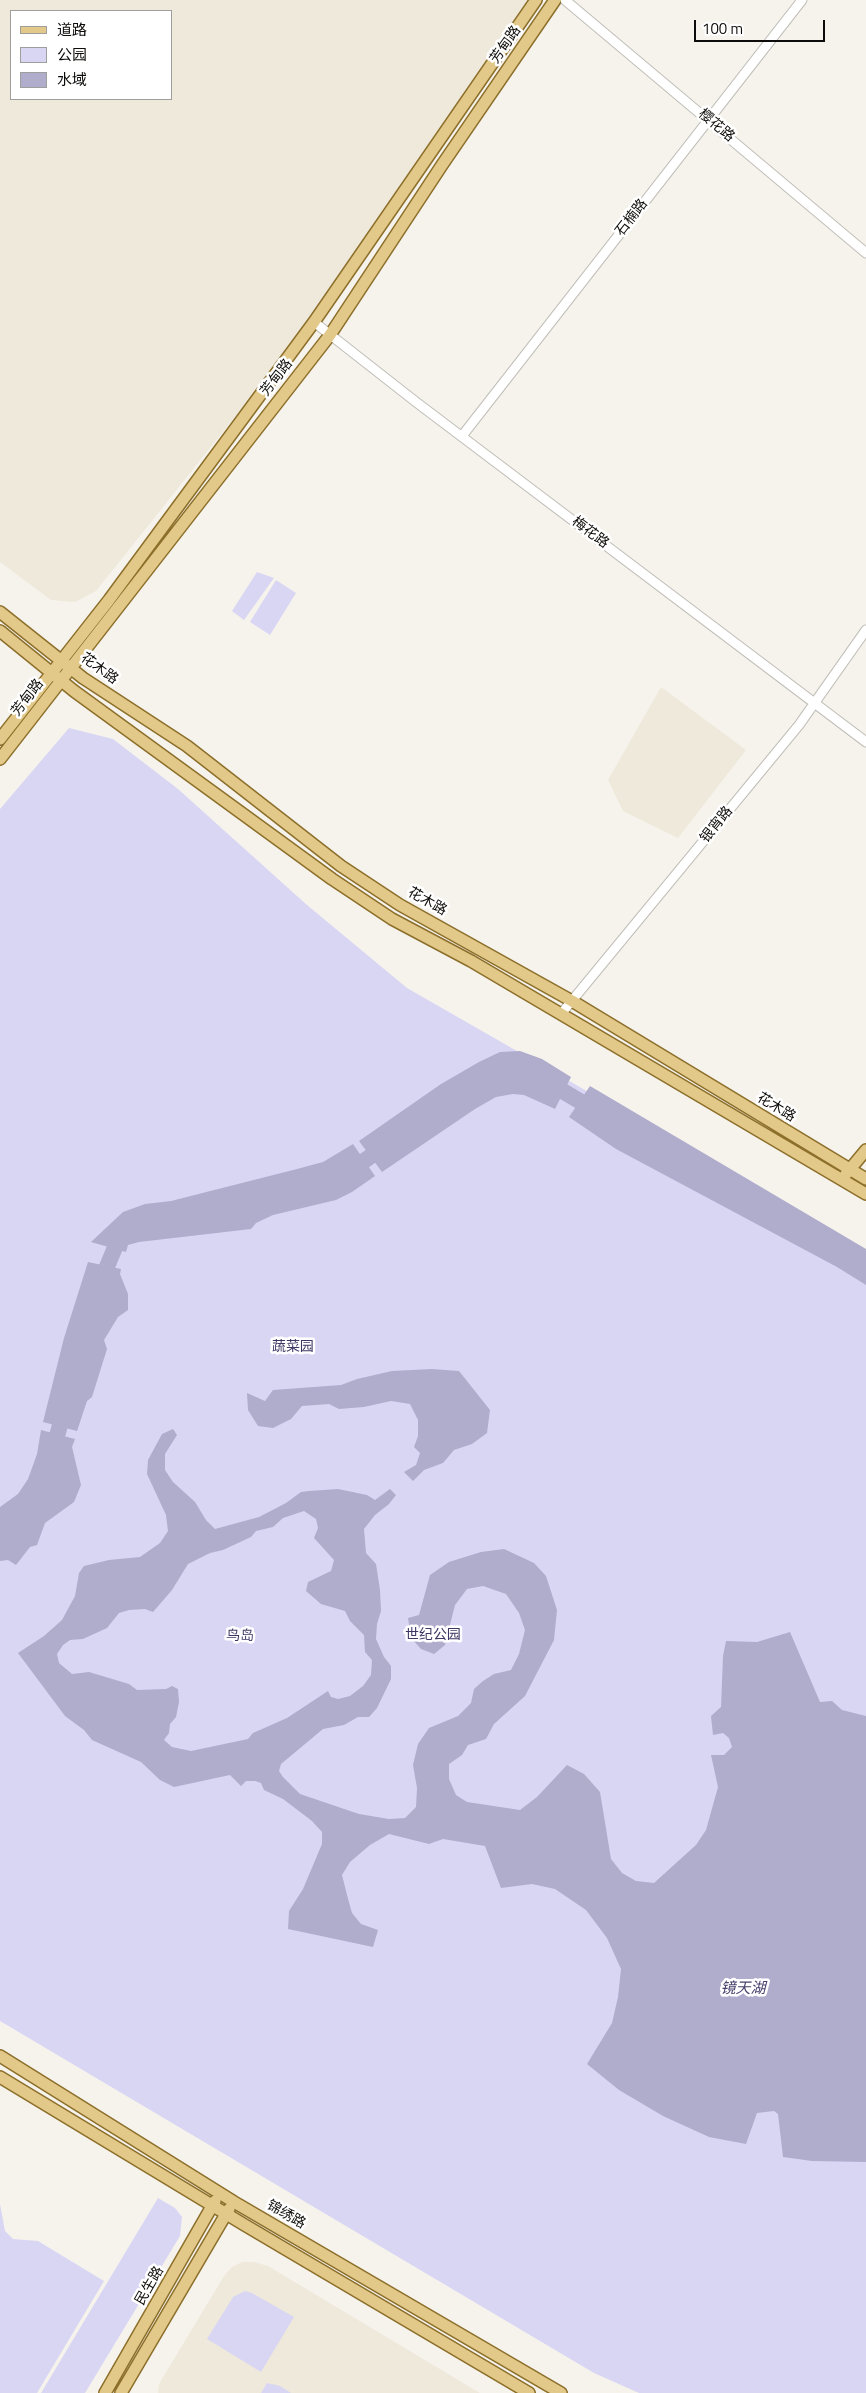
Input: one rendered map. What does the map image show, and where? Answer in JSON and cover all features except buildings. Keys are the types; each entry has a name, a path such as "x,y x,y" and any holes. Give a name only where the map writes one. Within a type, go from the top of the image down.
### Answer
{"main road":[{"name":"芳甸路","path":"0,759 57,677 62,661 314,322 536,0"},
{"name":"芳甸路","path":"0,739 57,677 72,668 330,335 442,165 555,0"},
{"name":"花木路","path":"0,612 83,678 187,746 340,866 400,905 572,1001 860,1172"},
{"name":"花木路","path":"0,631 57,677 332,879 392,919 561,1014 866,1194"},
{"path":"846,1182 860,1172 866,1150"},
{"name":"锦绣路","path":"0,2056 234,2202 561,2393"},
{"path":"0,2077 212,2206 528,2393"},
{"name":"民生路","path":"106,2393 220,2193"},
{"path":"121,2393 234,2202"}],"street":[{"name":"樱花路","path":"565,0 866,253"},
{"name":"石楠路","path":"462,436 802,0"},
{"name":"梅花路","path":"314,322 866,742"},
{"name":"银宵路","path":"561,1014 816,704 866,630"}],"shaded area":[{"path":"0,0 532,0 455,117 265,379 96,591 75,602 51,600 0,562"},
{"path":"661,687 746,750 678,838 623,811 608,780"},
{"path":"242,2262 254,2262 268,2266 480,2393 158,2393 159,2384 224,2276 232,2267"}],"green space":[{"path":"257,572 274,578 244,620 232,611"},
{"path":"276,580 296,593 270,635 250,622"},
{"name":"世纪公园","path":"69,728 113,739 178,789 307,905 407,988 866,1251 866,2393 639,2393 594,2373 0,2021 0,809"},
{"path":"158,2198 175,2208 182,2217 180,2236 85,2393 41,2393"},
{"path":"0,2204 5,2231 13,2239 38,2241 104,2281 37,2393 0,2393"},
{"path":"245,2291 252,2293 294,2317 261,2372 207,2339 233,2297"},
{"path":"267,2383 280,2386 291,2393 261,2393"}],"water":[{"path":"520,1051 542,1059 571,1077 555,1109 524,1095 513,1094 496,1097 475,1109 382,1172 359,1141 441,1084 479,1062 500,1052"},
{"path":"590,1086 866,1249 866,1285 837,1267 616,1149 569,1117"},
{"path":"353,1144 375,1176 352,1192 336,1200 273,1215 256,1223 251,1229 139,1242 128,1245 126,1252 91,1242 123,1212 145,1204 171,1201 323,1162"},
{"path":"88,1262 121,1269 120,1274 128,1294 128,1310 118,1317 104,1340 107,1349 92,1397 87,1401 77,1431 43,1422 64,1338"},
{"path":"432,1369 459,1371 490,1410 487,1433 472,1444 454,1450 443,1463 424,1470 413,1481 404,1472 416,1465 420,1453 414,1447 418,1436 418,1420 410,1404 391,1401 364,1407 339,1409 329,1404 302,1406 291,1419 273,1428 258,1426 248,1410 247,1393 265,1401 273,1390 341,1385 357,1379 392,1371"},
{"name":"镜天湖","path":"173,1429 177,1435 165,1454 165,1470 173,1482 195,1502 206,1520 215,1529 259,1517 286,1503 301,1492 338,1489 367,1495 375,1500 390,1489 396,1495 389,1504 375,1515 364,1529 366,1553 376,1564 380,1590 381,1611 377,1624 376,1639 384,1657 391,1666 391,1679 377,1708 369,1717 358,1717 344,1725 323,1729 281,1764 279,1771 300,1794 359,1814 389,1819 405,1818 416,1807 417,1788 413,1765 418,1744 429,1728 458,1716 471,1703 474,1689 483,1681 494,1674 511,1670 519,1654 525,1630 519,1613 506,1594 483,1586 467,1589 455,1605 445,1645 434,1654 421,1649 411,1638 408,1618 419,1615 430,1575 449,1562 481,1552 504,1549 534,1563 546,1576 557,1610 554,1640 525,1696 494,1724 486,1739 468,1745 462,1755 449,1764 449,1779 456,1795 467,1802 520,1810 537,1797 567,1765 584,1774 600,1792 611,1859 622,1873 636,1881 654,1883 696,1845 706,1830 718,1787 711,1755 724,1755 732,1747 729,1738 723,1733 713,1735 711,1716 721,1707 723,1656 726,1641 757,1642 790,1632 820,1702 832,1701 842,1710 866,1716 866,2162 812,2161 783,2157 778,2114 774,2111 757,2113 746,2144 709,2137 663,2116 619,2090 587,2064 612,2023 618,1997 621,1969 607,1938 586,1910 555,1889 532,1884 501,1888 485,1846 443,1839 429,1844 389,1834 370,1845 350,1862 342,1875 347,1895 352,1913 361,1924 378,1930 373,1947 288,1929 289,1911 303,1889 322,1844 322,1832 312,1821 283,1799 264,1790 261,1783 255,1781 246,1781 241,1786 230,1775 174,1787 160,1780 141,1762 92,1740 84,1730 65,1716 18,1653 44,1636 62,1620 75,1596 79,1573 84,1566 109,1560 140,1557 160,1543 168,1531 166,1515 147,1474 148,1460 162,1434","holes":["304,1511 316,1519 318,1528 314,1538 334,1560 331,1571 308,1582 306,1591 321,1604 345,1611 350,1621 364,1635 365,1652 372,1660 371,1675 363,1686 350,1696 338,1699 331,1697 328,1691 287,1718 253,1733 248,1739 191,1751 172,1747 164,1740 169,1733 170,1724 176,1717 179,1702 178,1689 172,1686 166,1689 137,1690 129,1684 89,1672 72,1674 59,1663 57,1654 63,1645 70,1640 83,1639 107,1628 119,1613 145,1609 153,1612 172,1590 188,1564 251,1537 256,1531 273,1527 283,1518"]},
{"path":"41,1430 75,1439 72,1447 81,1485 74,1502 45,1523 37,1545 30,1547 16,1565 8,1560 0,1561 0,1507 18,1494 28,1479 37,1454"}],"waterway":[{"path":"544,1080 598,1112"},
{"path":"347,1173 388,1144"},
{"path":"99,1286 123,1228"},
{"path":"52,1455 65,1406"}],"park label":[{"name":"蔬菜园","path":"293,1348"},
{"name":"鸟岛","path":"240,1637"}]}
